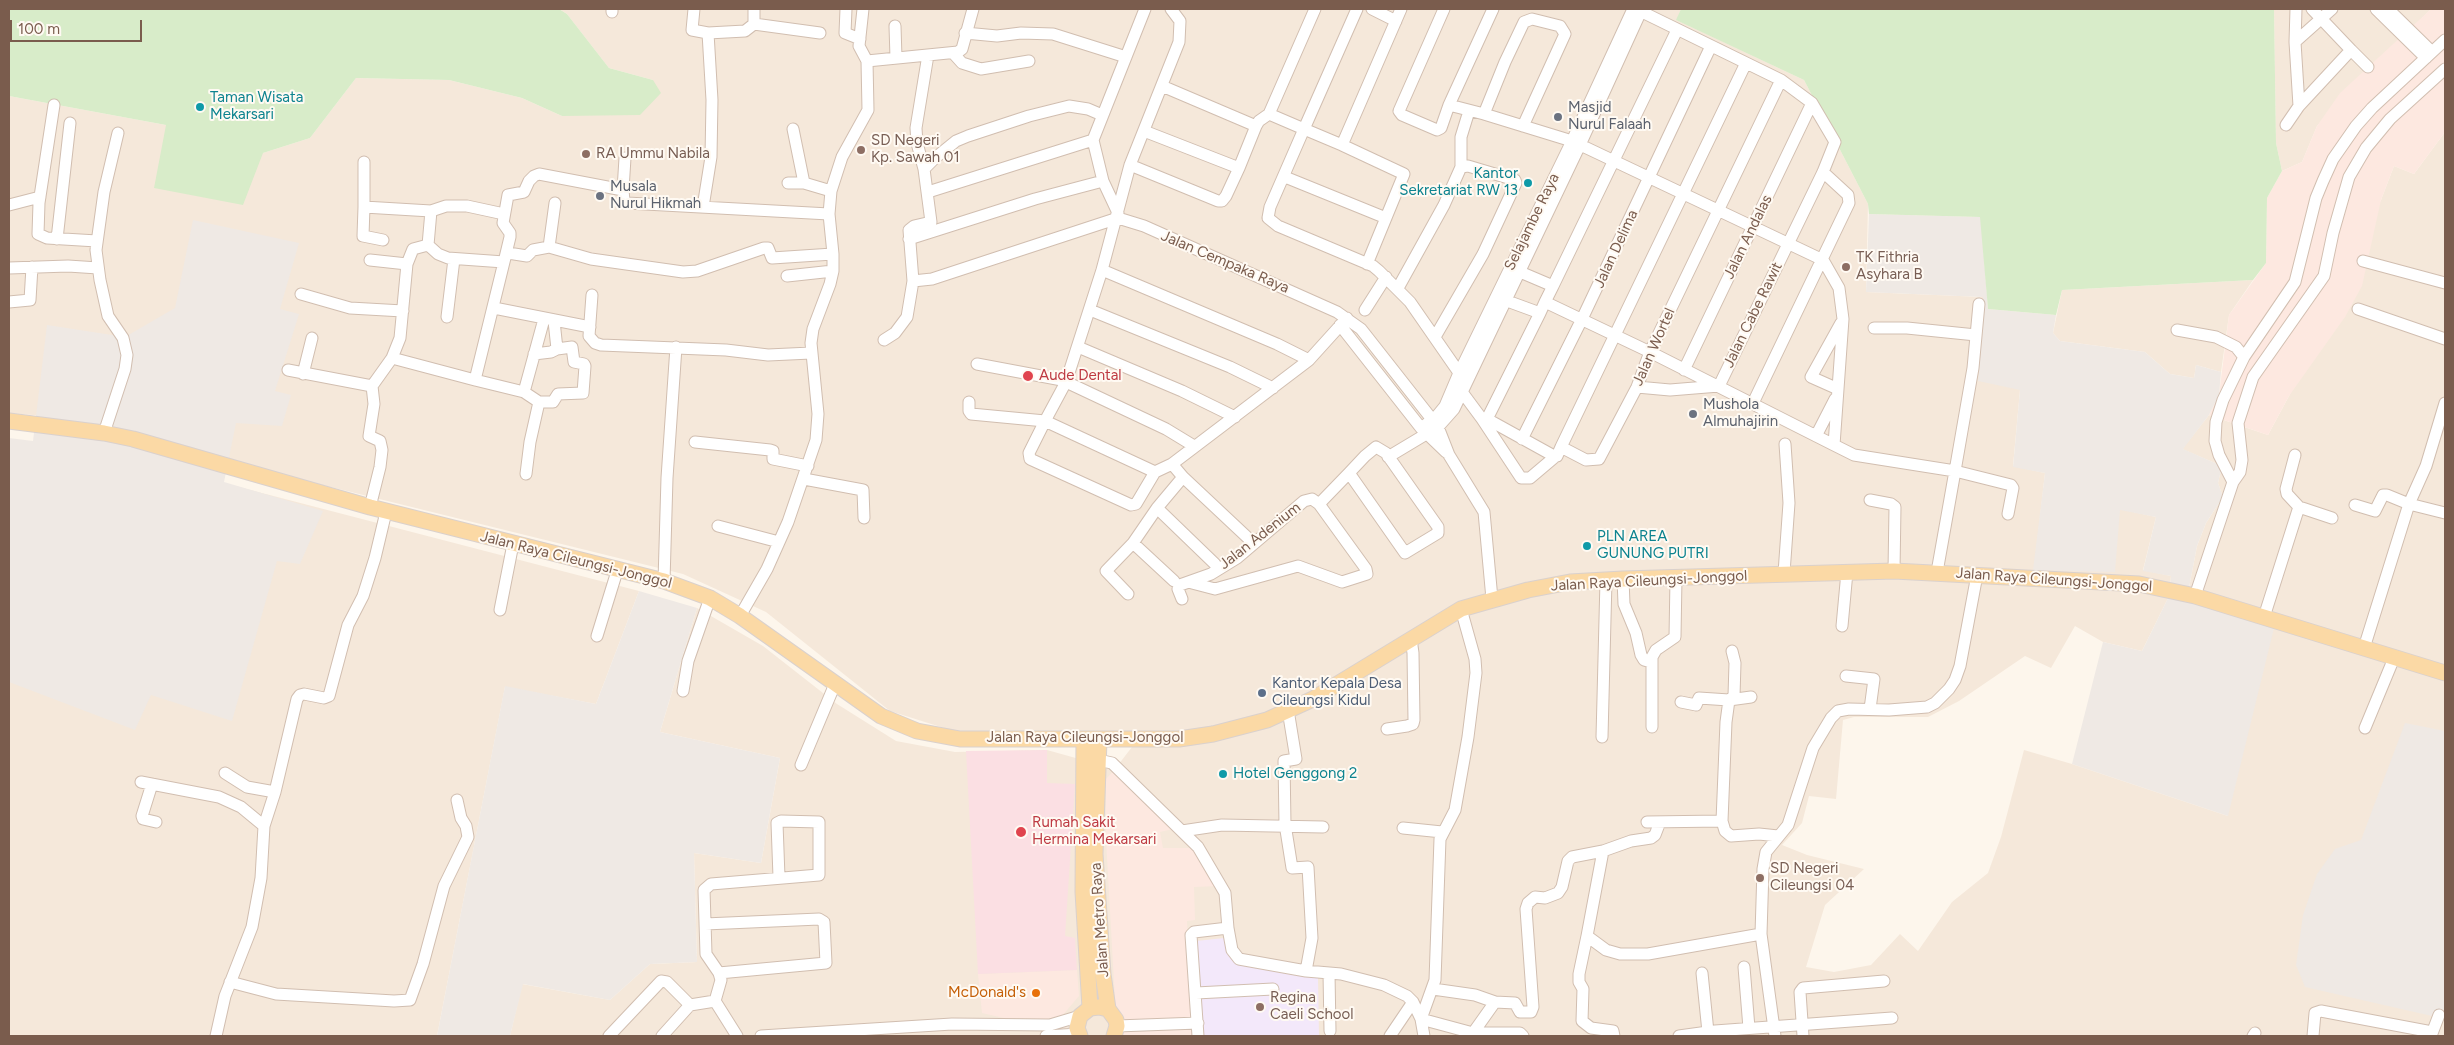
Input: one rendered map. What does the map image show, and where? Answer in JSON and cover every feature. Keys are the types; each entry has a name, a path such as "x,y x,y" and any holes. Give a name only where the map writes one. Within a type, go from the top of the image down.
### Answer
{"main road":[{"name":"Jalan Raya Cileungsi-Jonggol","path":"9,421 104,433 143,442 370,508 618,568 664,581 710,598 740,616 881,716 917,731 960,739 1179,739 1205,735 1267,720 1313,699 1461,609 1492,599 1570,582 1623,579 1894,570 2139,584 2196,596 2445,673"},
{"name":"Jalan Metro Raya","path":"1092,740 1098,760 1095,854 1103,974 1108,1009 1113,1014 1116,1031"},
{"name":"Jalan Metro Raya","path":"1079,1035 1078,1022 1085,1012 1083,892 1092,740"},
{"path":"1085,1012 1099,1007 1108,1009"}],"street":[{"path":"694,9 689,30 708,33 745,31 754,24 820,33"},
{"path":"754,9 754,24"},
{"path":"846,9 845,33 860,39"},
{"path":"740,616 779,542 804,479 816,440 818,414 811,353 813,329 833,272 829,214 831,191 842,157 868,110 867,61 860,48 864,9"},
{"path":"867,61 953,53 962,49 973,9"},
{"path":"1118,215 1103,181 1093,140 1146,9"},
{"path":"1155,472 1136,504 1131,505 1030,459 1029,452 1040,420 1078,347 1118,215 1130,165 1181,36 1180,21 1171,9"},
{"path":"1130,165 1222,201 1239,168 1256,126 1259,121 1269,114 1315,9"},
{"path":"1358,9 1304,129 1285,177 1386,218"},
{"path":"1372,9 1396,20"},
{"path":"1342,145 1401,9"},
{"path":"1444,9 1399,111 1402,115 1438,130 1459,108"},
{"path":"1398,288 1444,205 1461,167 1459,108 1493,9"},
{"path":"1638,9 1781,80 1812,104"},
{"name":"Selajambe Raya","path":"1462,382 1638,9"},
{"path":"2296,9 2295,42 2299,106"},
{"path":"2312,9 2368,67"},
{"path":"2295,42 2332,9"},
{"path":"2385,10 2429,55"},
{"path":"1484,114 1504,62 1524,22 1532,19 1560,26 1565,31 1565,34 1523,126"},
{"path":"895,26 896,58"},
{"path":"1677,30 1553,286 1485,419 1521,478 1530,478 1559,451 1746,63"},
{"path":"965,33 997,36 1021,32 1053,34 1126,57"},
{"path":"703,207 711,151 712,100 708,33"},
{"path":"2233,482 2219,455 2215,441 2216,422 2223,400 2244,357 2295,282 2316,198 2333,159 2356,126 2372,108 2445,40"},
{"name":"Jalan Delima","path":"1522,438 1582,319 1711,46"},
{"path":"2286,125 2299,106 2351,50"},
{"path":"953,53 962,63 981,69 1030,61"},
{"path":"884,340 895,333 905,321 909,309 913,280 909,239 912,227 932,222 924,169 917,143 916,128 928,55"},
{"path":"2196,596 2233,482 2240,472 2242,460 2238,423 2253,377 2324,276 2333,233 2349,177 2366,148 2390,119 2445,69"},
{"name":"Jalan Wortel","path":"1285,177 1270,207 1268,215 1270,221 1376,270 1398,288 1435,337 1485,419 1522,438 1559,451 1586,460 1599,459 1637,387 1650,352 1781,80"},
{"path":"1162,86 1256,126"},
{"name":"Jalan Cabe Rawit","path":"1719,386 1823,172 1834,144 1831,134 1812,104"},
{"name":"Jalan Andalas","path":"1684,370 1812,104"},
{"path":"54,105 40,197 38,234 42,237 57,239 97,241"},
{"path":"924,169 956,142 1029,116 1068,106 1088,109 1102,115"},
{"path":"1459,108 1576,143 1823,260 1839,288 1843,319 1834,445"},
{"path":"1269,114 1403,173 1404,177 1386,218 1376,270 1364,310"},
{"path":"57,239 70,123"},
{"path":"793,129 804,183"},
{"path":"1144,131 1239,168"},
{"path":"104,433 128,355 123,338 108,316 98,268 97,241 104,192 118,133"},
{"path":"928,192 1093,140"},
{"path":"625,158 623,190 626,203 829,214"},
{"path":"364,162 363,236 383,240"},
{"path":"1435,337 1479,261 1516,183 1514,180 1468,166 1461,167"},
{"path":"1753,403 1823,260 1849,200 1848,195 1823,172"},
{"path":"475,380 511,234 503,224 508,195 524,192 528,181 539,174 623,190"},
{"path":"909,239 1034,198 1103,181"},
{"path":"788,183 804,183 831,191"},
{"path":"9,205 40,197"},
{"path":"549,247 555,203"},
{"path":"364,207 431,210 446,206 467,206 504,214"},
{"path":"428,244 431,210"},
{"path":"913,280 932,279 1118,215"},
{"name":"Jalan Cempaka Raya","path":"1118,215 1331,309 1348,325"},
{"path":"428,244 444,257 454,259 527,256 534,250 549,247 600,260 683,272 698,271 764,248 768,248 772,258 833,254"},
{"path":"370,508 382,450 380,441 369,436 374,404 372,386 392,358 400,338 406,264 413,249 428,244"},
{"path":"447,317 454,259"},
{"path":"370,260 406,264"},
{"path":"2363,261 2445,283"},
{"path":"9,302 30,300 32,267"},
{"path":"9,268 98,268"},
{"path":"1514,269 1553,286"},
{"path":"1102,270 1277,344 1309,360"},
{"path":"787,276 833,272"},
{"path":"301,294 350,308 403,311"},
{"path":"592,295 590,327 592,339 601,345 676,347 768,355 811,353"},
{"path":"1501,298 1582,319 1854,455 1955,471 2011,485 2013,488 2008,514"},
{"path":"1937,572 1973,368 1979,304"},
{"path":"494,308 590,327"},
{"path":"2358,308 2445,339"},
{"path":"1090,310 1230,367 1273,388"},
{"path":"1838,391 1811,378 1843,319"},
{"path":"549,320 557,349"},
{"path":"524,392 534,354 549,320"},
{"path":"1128,594 1106,571 1133,543 1157,508 1194,446 1309,360 1348,325"},
{"path":"1348,325 1435,424 1449,455 1485,515 1492,599"},
{"path":"1348,325 1424,431 1449,455"},
{"path":"1874,328 1907,328 1976,335"},
{"path":"2177,330 2216,337 2236,347 2244,357"},
{"path":"303,374 312,338"},
{"path":"392,358 524,392 539,402 553,402 558,394 584,392 585,365 574,362 572,347 534,354"},
{"path":"664,581 667,478 676,347"},
{"path":"1078,347 1182,391 1235,417"},
{"path":"978,364 1060,379 1166,428 1194,446"},
{"path":"288,370 372,386"},
{"path":"1349,473 1408,554 1438,533 1439,530 1388,457 1454,409 1462,382"},
{"path":"1435,424 1462,382"},
{"path":"1637,387 1670,390 1719,386"},
{"path":"1816,436 1838,391"},
{"path":"526,474 530,442 539,402"},
{"path":"969,402 970,413 1040,420 1155,472 1178,470 1248,538"},
{"path":"2364,648 2409,504 2426,466 2445,403"},
{"path":"695,442 770,450 772,451 773,459 808,466"},
{"path":"1784,573 1790,503 1785,444"},
{"name":"Jalan Adenium","path":"1182,599 1178,588 1192,583 1237,558 1304,502 1312,499 1319,504 1374,448 1380,448 1388,457"},
{"path":"2295,455 2286,489 2287,494 2300,508 2332,518"},
{"path":"804,479 863,490 864,518"},
{"path":"2355,505 2375,511 2385,494 2409,504 2445,513"},
{"path":"1870,500 1891,504 1895,507 1894,570"},
{"path":"1192,583 1215,589 1300,566 1342,582 1367,574 1319,504"},
{"path":"1157,508 1215,564"},
{"path":"2264,617 2300,508"},
{"path":"216,1036 230,982 253,920 261,878 264,826 275,792 288,728 298,696 304,694 326,698 330,692 348,625 362,596 375,558 386,512"},
{"path":"718,526 779,542"},
{"path":"1133,543 1174,581"},
{"path":"500,610 514,544"},
{"path":"597,636 618,568"},
{"path":"1842,626 1847,572"},
{"path":"1774,1031 1761,934 1764,859 1778,836 1787,827 1794,811 1812,748 1823,727 1838,711 1858,708 1889,710 1926,707 1935,703 1948,690 1955,680 1960,666 1977,575"},
{"path":"1652,727 1651,662 1656,650 1675,637 1676,578"},
{"path":"1623,579 1624,604 1636,633 1641,655 1644,660 1651,662"},
{"path":"1602,737 1606,580"},
{"path":"683,691 688,661 710,598"},
{"path":"1421,1019 1434,988 1442,832 1455,810 1467,746 1476,673 1475,659 1461,609"},
{"path":"1387,729 1413,724 1413,653 1411,639"},
{"path":"1732,651 1735,663 1734,696 1729,700 1725,732 1722,820 1725,831 1731,836 1759,834 1778,836"},
{"path":"2365,728 2394,658"},
{"path":"1846,676 1874,680 1870,709"},
{"path":"800,765 835,684"},
{"path":"1681,702 1696,705 1701,697 1729,700 1751,697"},
{"path":"1288,710 1296,759 1284,761 1285,824 1292,868 1308,867 1312,938 1306,971"},
{"path":"1098,760 1112,763 1198,847 1226,893 1228,928 1232,950 1239,959 1306,971 1335,974 1384,985 1407,996 1413,1002 1421,1019 1424,1036"},
{"path":"225,773 247,787 275,792"},
{"path":"156,822 143,819 142,816 147,783 205,793 228,800 247,811 264,826"},
{"path":"230,982 276,994 394,1001 410,1000 423,964 444,886 468,837 466,826 460,818 457,800"},
{"path":"1647,822 1722,820"},
{"path":"734,1032 715,1001 720,986 720,973 706,954 703,893 711,884 819,875 819,822 781,821 776,823 779,877"},
{"path":"1434,988 1474,994 1495,1002 1515,1003 1518,1010 1524,1013 1533,1010 1526,909 1536,898 1545,898 1558,893 1562,887 1568,861 1572,857 1651,838 1655,835 1660,822"},
{"path":"1182,830 1222,825 1285,824 1323,826"},
{"path":"1403,828 1442,832"},
{"path":"1603,851 1580,974 1582,1021 1591,1028 1613,1031 1614,1036"},
{"path":"705,924 819,919 824,922 826,962 720,973"},
{"path":"1198,1036 1191,935 1194,932 1228,928"},
{"path":"1587,936 1606,950 1631,955 1761,934"},
{"path":"1330,1031 1335,974 1342,962"},
{"path":"1744,966 1753,1031"},
{"path":"1702,973 1708,1034"},
{"path":"609,1036 661,981 667,982 690,1004"},
{"path":"1803,1036 1800,992 1803,988 1884,981"},
{"path":"1196,993 1273,988"},
{"path":"662,1036 690,1004 715,1001"},
{"path":"1390,1036 1413,1002"},
{"path":"1473,1033 1495,1002"},
{"path":"2313,1036 2315,1013 2321,1011 2432,1034 2439,1015"},
{"path":"761,1036 952,1024 1050,1025 1085,1012"},
{"path":"1679,1036 1774,1031 1802,1024 1892,1018"},
{"path":"1421,1019 1473,1033 1520,1033 1523,1036"},
{"path":"1116,1031 1198,1023"},
{"path":"1046,1036 1079,1035"}],"shaded area":[{"path":"559,9 1681,9 1677,20 1804,80 1868,204 1866,292 1983,297 1983,328 2020,390 2013,466 2045,473 2034,570 2120,509 2156,517 2143,570 2171,576 2169,596 2142,651 2103,642 2075,626 2051,668 2025,656 1959,701 1928,717 1854,717 1843,720 1836,799 1809,796 1802,823 1782,845 1807,855 1864,869 1825,905 1806,967 1834,972 1871,965 1900,934 1918,951 1952,902 1988,873 2001,837 2024,750 2228,816 2187,598 2197,546 2206,523 2223,497 2218,483 2222,466 2182,449 2209,415 2268,435 2289,396 2381,200 2394,166 2414,174 2445,132 2445,1036 510,1036 522,984 610,1000 650,964 697,962 694,853 761,863 780,758 660,732 697,608 763,646 837,704 896,741 955,752 1047,750 1115,769 1142,734 963,734 890,711 766,612 683,574 262,470 69,418 9,413 9,96 166,125 263,153 310,138 356,78 449,80 522,98 562,116 653,80 609,68 567,14"},
{"path":"2274,9 2431,9 2317,126 2302,162 2282,171 2276,143"},
{"path":"2431,9 2445,9 2445,132 2414,174 2394,166 2381,200 2362,286 2345,317 2289,396 2268,435 2209,415 2219,395 2229,315 2266,263 2267,198 2282,171 2302,162 2317,126 2340,93"},
{"path":"1869,214 1981,217 1988,309 2056,315 2053,333 2060,341 2145,352 2170,374 2194,378 2196,365 2221,372 2219,395 2209,415 2183,449 2222,466 2218,483 2223,497 2206,523 2197,546 2187,598 2275,624 2228,816 2072,764 2103,642 2142,651 2169,596 2171,576 2143,571 2156,517 2120,510 2115,572 2033,570 2045,473 2013,467 2020,390 1978,381 1983,328 1983,297 1866,292"},
{"path":"193,220 299,243 280,309 299,314 275,391 291,395 282,426 236,423 224,482 323,511 300,564 277,561 232,721 151,695 135,730 9,682 9,438 33,441 47,325 125,337 175,308"},
{"path":"2253,280 2229,315 2221,372 2196,365 2194,378 2170,374 2145,352 2060,341 2053,333 2062,290"},
{"path":"9,446 108,453 639,591 596,704 505,687 437,1036 9,1036"},
{"path":"639,591 697,608 660,732 780,758 761,863 694,853 697,962 650,964 610,1000 523,984 510,1036 437,1036 505,686 596,704"},
{"path":"2405,723 2445,731 2445,1019 2305,987 2296,965 2303,915 2317,874 2335,849 2361,840"},
{"name":"Rumah Sakit Hermina Mekarsari","path":"1047,750 1047,783 1075,784 1065,936 1075,938 1077,970 978,974 966,751"},
{"path":"1115,769 1177,828 1160,832 1163,848 1195,848 1219,886 1194,887 1195,920 1187,921 1193,1036 1117,1036 1106,839 1106,779"},
{"name":"Regina Caeli School","path":"1224,938 1250,966 1318,978 1319,1036 1203,1036 1196,941"},
{"path":"1077,970 1079,996 1062,1016 1046,1019 1004,1018 982,1013 978,974"}],"green space":[{"name":"Taman Wisata Mekarsari","path":"9,9 559,9 567,14 609,68 653,80 661,93 640,115 562,116 522,98 449,80 356,78 310,138 263,153 243,205 154,188 166,125 9,96"},
{"path":"1681,9 2274,9 2276,143 2282,171 2267,198 2266,263 2253,280 2062,290 2056,315 1988,309 1980,217 1869,214 1868,204 1804,80 1676,20"}],"place":[{"name":"Taman Wisata Mekarsari","path":"200,107"},
{"name":"Masjid Nurul Falaah","path":"1558,117"},
{"name":"SD Negeri Kp. Sawah 01","path":"861,150"},
{"name":"RA Ummu Nabila","path":"586,154"},
{"name":"Kantor Sekretariat RW 13","path":"1528,183"},
{"name":"Musala Nurul Hikmah","path":"600,196"},
{"name":"TK Fithria Asyhara B","path":"1846,267"},
{"name":"Aude Dental","path":"1028,376"},
{"name":"Mushola Almuhajirin","path":"1693,414"},
{"name":"PLN AREA GUNUNG PUTRI","path":"1587,546"},
{"name":"Kantor Kepala Desa Cileungsi Kidul","path":"1262,693"},
{"name":"Hotel Genggong 2","path":"1223,774"},
{"name":"Rumah Sakit Hermina Mekarsari","path":"1021,832"},
{"name":"SD Negeri Cileungsi 04","path":"1760,878"},
{"name":"McDonald's","path":"1036,993"},
{"name":"Regina Caeli School","path":"1260,1007"}]}
